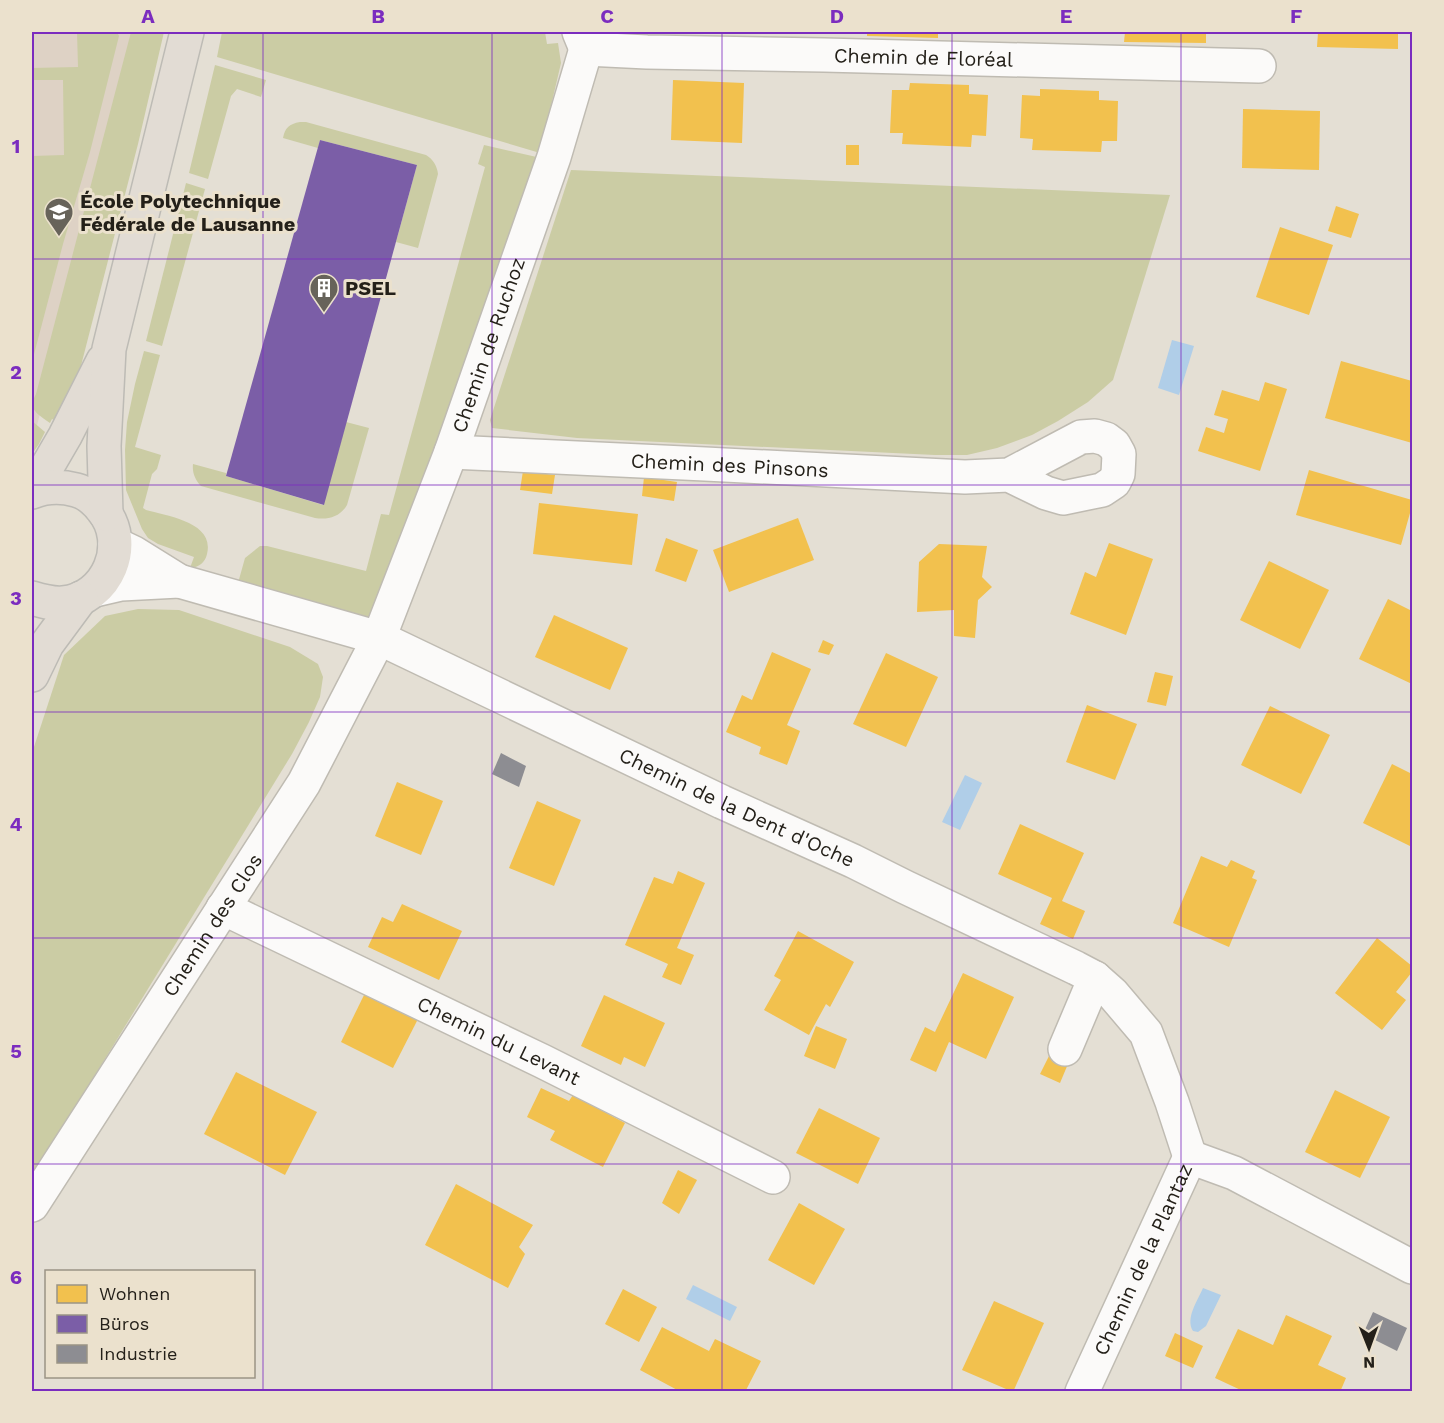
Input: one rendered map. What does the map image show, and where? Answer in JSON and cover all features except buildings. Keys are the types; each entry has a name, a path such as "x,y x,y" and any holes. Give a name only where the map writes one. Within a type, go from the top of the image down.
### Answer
{"main road":[{"path":"32,675 47,645 88,594 106,577 113,561 104,446 109,349 187,32"},
{"path":"32,491 65,436 109,349"},
{"path":"32,491 49,487 66,487 82,492 96,501 111,529"},
{"path":"32,598 48,603 64,603 88,594"}],"street":[{"name":"Chemin de Floréal","path":"585,37 647,52 1259,66"},
{"name":"Chemin de Ruchoz","path":"379,638 451,452 554,157 585,37"},
{"name":"Chemin des Pinsons","path":"451,452 965,477 1009,475"},
{"name":"Chemin de la Dent d'Oche","path":"111,529 134,553 179,581 379,638 722,802 853,861 1095,978 1112,993 1146,1033 1190,1157"},
{"name":"Chemin de la Dent d'Oche","path":"88,594 121,584 179,581"},
{"name":"Chemin des Clos","path":"32,1205 304,783 379,638"},
{"name":"Chemin du Levant","path":"223,908 542,1061 773,1177"},
{"path":"1065,1049 1095,978"},
{"name":"Chemin de la Plantaz","path":"1082,1392 1190,1157 1234,1173 1413,1267"}],"shaded area":[{"name":"École Polytechnique Fédérale de Lausanne","path":"32,32 141,32 32,444"}],"green space":[{"path":"77,32 117,32 119,36 90,152 32,362 32,156 64,155 63,80 32,80 32,68 78,67"},
{"path":"131,32 164,32 138,144 75,389 61,424 52,419 50,423 33,408 34,399"},
{"path":"222,32 545,32 547,44 558,43 561,63 540,153 217,57"},
{"path":"215,65 266,80 261,97 237,89 231,96 208,179 189,173"},
{"path":"300,122 426,155 431,159 438,174 418,248 396,242 417,165 320,140 318,148 283,138 288,127"},
{"path":"484,145 541,158 375,622 238,583 245,558 260,546 366,571 381,514 389,515 485,167 478,164"},
{"path":"571,170 1170,195 1113,380 1088,402 1058,421 1032,435 997,448 967,455 935,455 577,438 492,428 490,420"},
{"path":"186,183 205,189 162,346 146,341"},
{"path":"144,351 160,355 135,447 161,455 157,469 152,474 143,508 187,522 204,534 208,543 205,560 190,568 194,557 148,538 126,490 127,422"},
{"path":"32,421 45,432 32,454"},
{"path":"346,422 369,428 347,505 333,517 315,518 201,486 194,476 193,464 323,505"},
{"path":"138,609 179,610 290,647 318,664 323,677 320,697 292,754 32,1178 32,753 64,655 105,616"}],"water":[{"path":"1172,340 1194,346 1179,395 1158,388"},
{"path":"965,775 982,783 960,830 942,822"},
{"path":"693,1285 737,1307 730,1321 686,1299"},
{"path":"1203,1288 1221,1295 1206,1326 1198,1332 1193,1331 1190,1320"}],"place":[{"name":"École Polytechnique Fédérale de Lausanne","path":"59,238"},
{"name":"PSEL","path":"324,314"}]}
